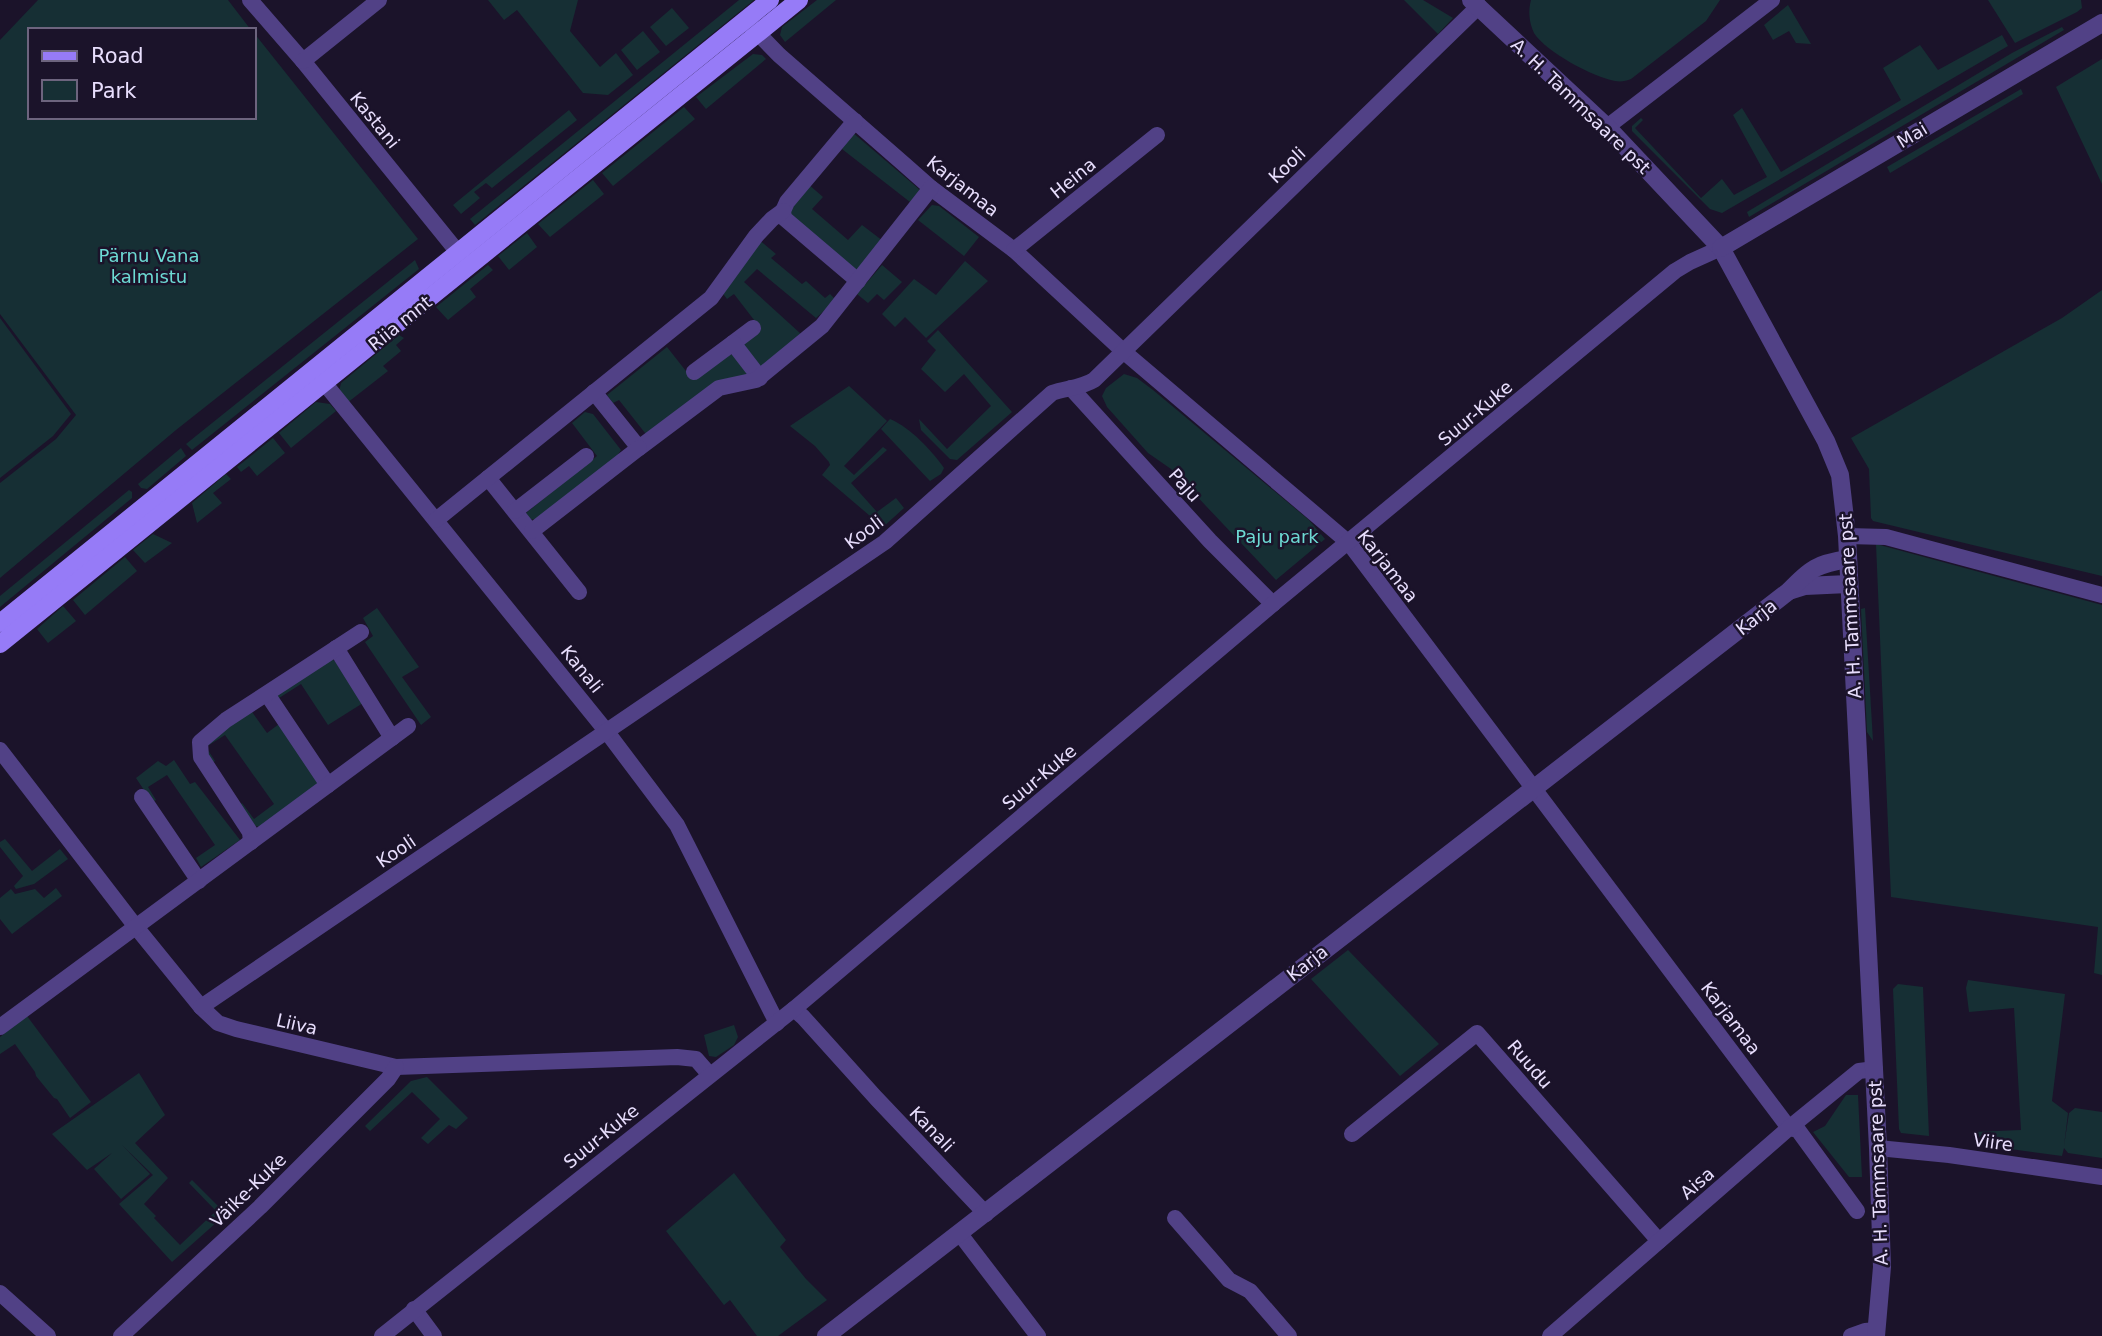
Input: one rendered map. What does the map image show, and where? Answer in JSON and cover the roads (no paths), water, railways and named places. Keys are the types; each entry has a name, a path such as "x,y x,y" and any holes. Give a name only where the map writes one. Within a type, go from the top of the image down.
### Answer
{"main road":[{"name":"Riia mnt","path":"752,27 770,0"},
{"name":"Riia mnt","path":"0,623 313,369 463,259 752,27 799,0"},
{"name":"Riia mnt","path":"0,644 324,384 463,259"}],"street":[{"name":"Kastani","path":"250,0 303,61 463,259"},
{"path":"303,61 380,0"},
{"path":"1606,127 1772,0"},
{"name":"A. H. Tammsaare pst","path":"1475,2 1606,127 1721,248 1826,441 1840,475 1847,536 1875,1069 1882,1267 1876,1333"},
{"name":"Kooli","path":"201,1007 885,542 1052,393 1080,387 1094,380 1475,2"},
{"name":"Mai","path":"1721,248 2102,23"},
{"name":"Karjamaa","path":"752,27 779,55 931,188 1014,250 1124,351 1349,543 1789,1128 1798,1130 1857,1211"},
{"path":"436,520 711,298 756,236 783,211 787,202 855,121"},
{"name":"Heina","path":"1014,250 1157,135"},
{"path":"532,531 719,388 760,378 822,326 931,188"},
{"path":"783,211 784,218 858,281"},
{"name":"Suur-Kuke","path":"382,1336 709,1074 777,1023 1273,604 1675,271 1721,248"},
{"path":"694,372 753,328"},
{"path":"733,343 760,378"},
{"name":"Kanali","path":"313,369 607,732 677,825 777,1023"},
{"name":"Paju","path":"1071,388 1210,541 1273,604"},
{"path":"594,392 639,448"},
{"path":"515,511 586,456"},
{"path":"488,478 579,592"},
{"path":"1847,536 1886,537 2102,595"},
{"name":"Karja","path":"826,1336 1789,591 1800,579 1824,563 1848,559"},
{"name":"Karja","path":"1789,591 1805,586 1848,584"},
{"path":"251,842 250,832 201,757 200,742 226,720 361,632"},
{"path":"336,648 391,738"},
{"path":"267,694 328,785"},
{"path":"0,1027 408,726"},
{"name":"Liiva","path":"0,750 136,928 201,1007 218,1023 396,1067 677,1057 696,1059 709,1074"},
{"path":"142,797 199,881"},
{"name":"Kanali","path":"793,1009 986,1214"},
{"name":"Ruudu","path":"1352,1134 1477,1033 1659,1241"},
{"name":"Väike-Kuke","path":"121,1336 260,1207 388,1079 396,1067"},
{"name":"Aisa","path":"1550,1336 1789,1128 1859,1071 1875,1069"},
{"name":"Viire","path":"1878,1148 2102,1177"},
{"path":"1175,1218 1230,1280 1250,1291 1289,1336"},
{"path":"960,1234 1038,1336"},
{"path":"0,1293 48,1336"},
{"path":"414,1309 434,1336"},
{"path":"1851,1336 1865,1331 1876,1333"}],"park label":[{"name":"Pärnu Vana kalmistu","path":"149,265"},
{"name":"Paju park","path":"1277,536"}]}
